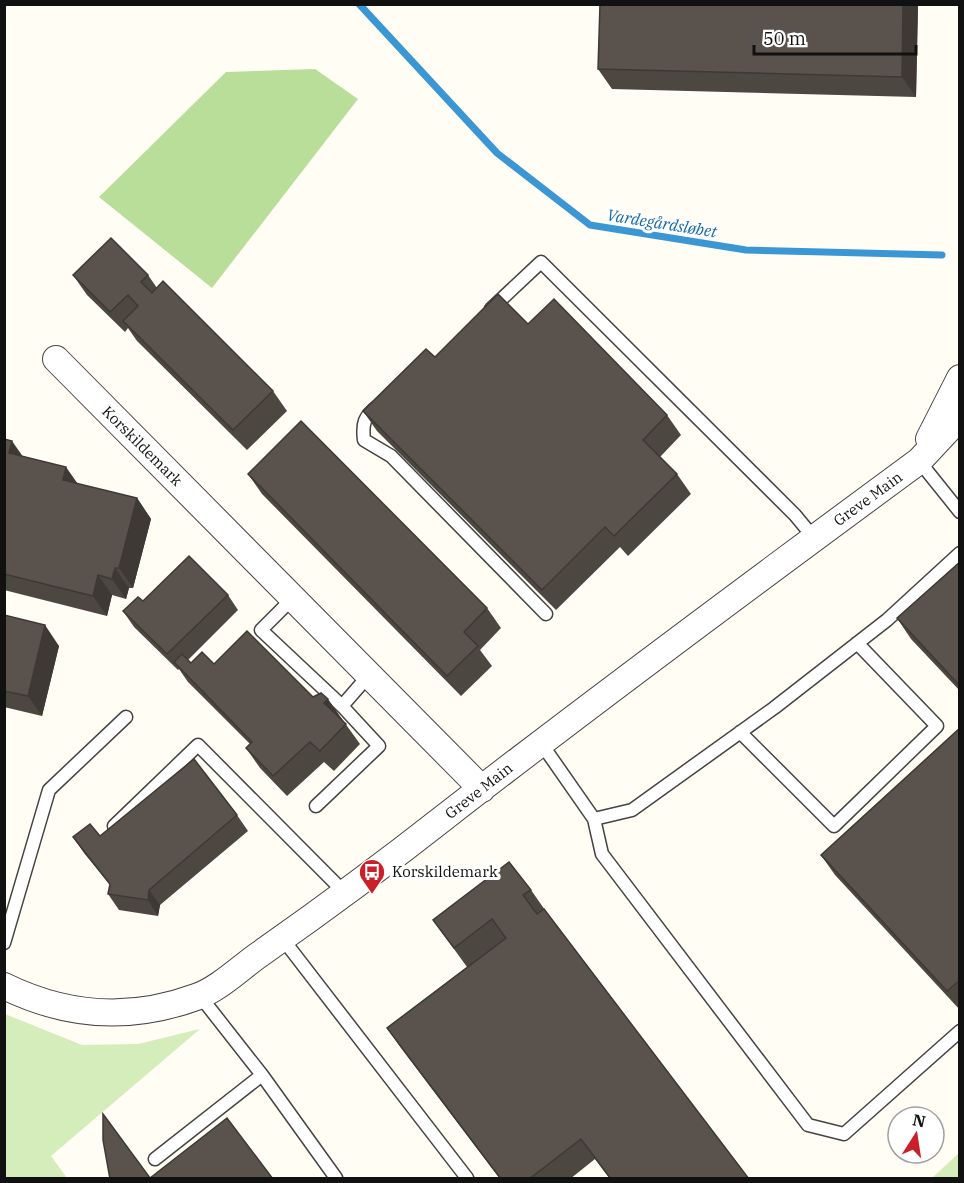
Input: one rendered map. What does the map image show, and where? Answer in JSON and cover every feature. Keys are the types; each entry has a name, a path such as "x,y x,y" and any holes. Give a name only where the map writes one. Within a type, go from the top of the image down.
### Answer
{"street":[{"name":"Korskildemark","path":"56,359 482,789"},
{"name":"Greve Main","path":"919,461 960,378"},
{"name":"Greve Main","path":"4,986 32,1000 74,1011 117,1014 159,1009 200,996 346,894 540,743 919,461 960,417"}],"lane":[{"path":"480,319 541,262 795,515 814,538"},
{"path":"392,398 367,414 362,426 364,441 391,456 546,614"},
{"path":"919,461 960,512"},
{"path":"594,819 632,810 740,732 887,620 960,553"},
{"path":"293,598 261,630 342,706 379,746 316,806"},
{"path":"740,732 834,826 937,726 857,643"},
{"path":"342,706 369,675"},
{"path":"4,943 49,790 126,717"},
{"path":"540,743 594,819 602,854 808,1125 844,1134 960,1031"},
{"path":"114,826 198,745 346,894"},
{"path":"282,938 466,1179"},
{"path":"200,996 262,1075 336,1179"},
{"path":"154,1159 262,1075"}],"green space":[{"path":"315,69 358,99 212,288 99,197 226,72"},
{"path":"5,1014 82,1045 138,1044 200,1029 51,1156 67,1178 5,1178"},
{"path":"959,1153 959,1178 932,1178"}],"building":[{"path":"600,4 903,4 902,77 598,69"},
{"path":"111,238 148,275 141,282 152,293 163,281 273,391 233,430 123,321 138,306 128,295 110,312 73,275"},
{"path":"498,294 528,324 554,299 667,415 643,440 677,474 614,536 605,527 542,590 363,411 426,349 435,357"},
{"path":"301,421 487,608 464,632 478,646 447,676 248,474"},
{"path":"4,439 12,441 9,453 66,467 63,480 137,498 119,568 115,568 112,579 98,575 93,596 4,574"},
{"path":"189,556 228,595 167,654 123,611 138,597 143,601"},
{"path":"960,562 960,686 897,618"},
{"path":"4,615 45,625 28,696 4,691"},
{"path":"247,631 313,697 321,693 328,699 324,703 346,724 320,751 310,742 273,776 246,748 252,742 174,662 182,654 191,663 202,652 214,664"},
{"path":"960,728 960,980 947,991 821,855"},
{"path":"194,759 237,815 149,890 148,900 108,894 110,884 73,837 90,824 100,836"},
{"path":"509,862 531,890 523,895 537,914 544,909 749,1179 611,1179 581,1139 529,1179 501,1179 387,1028 506,938 492,919 454,948 433,920"},
{"path":"103,1114 150,1178 227,1118 273,1179 110,1179 103,1140"}],"waterway":[{"name":"Vardegårdsløbet","path":"359,4 497,153 590,225 746,250 942,255"}],"place":[{"name":"Korskildemark","path":"372,895"}]}
